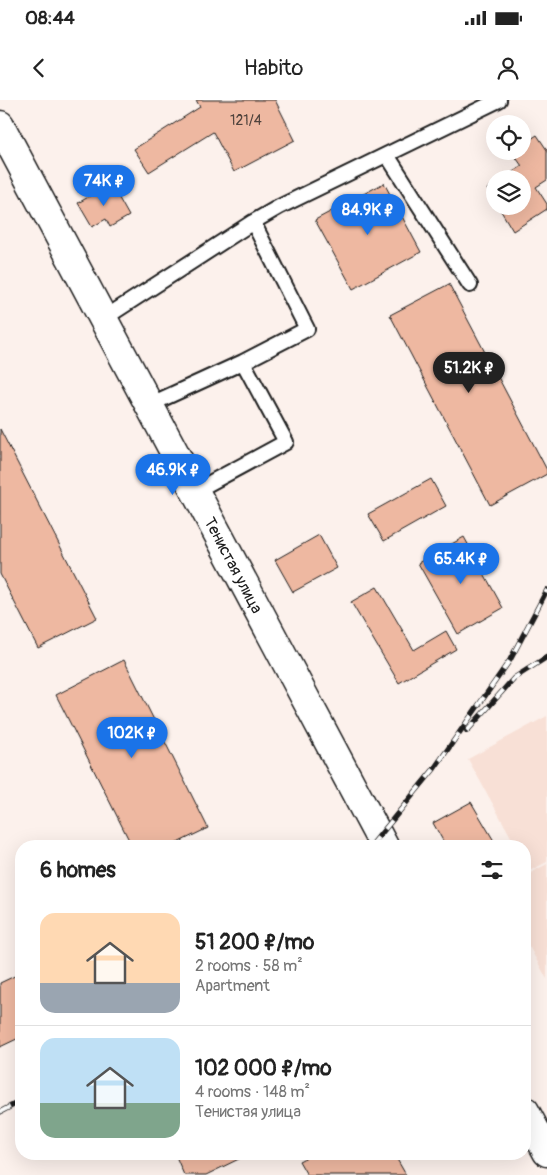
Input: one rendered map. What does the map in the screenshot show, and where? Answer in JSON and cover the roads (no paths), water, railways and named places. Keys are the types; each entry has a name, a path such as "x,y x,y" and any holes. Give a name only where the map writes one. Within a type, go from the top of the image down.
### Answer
{"main road":[{"name":"Тенистая улица","path":"0,125 381,840"},
{"path":"531,1122 547,1152"}],"lane":[{"path":"103,319 253,222 499,100"},
{"path":"387,154 470,286"},
{"path":"149,405 307,330 253,222"},
{"path":"195,492 286,442 242,362"}],"railway":[{"path":"376,840 434,769 510,660 547,590"},
{"path":"467,731 514,678 547,657"},
{"path":"0,1112 15,1104"}]}
